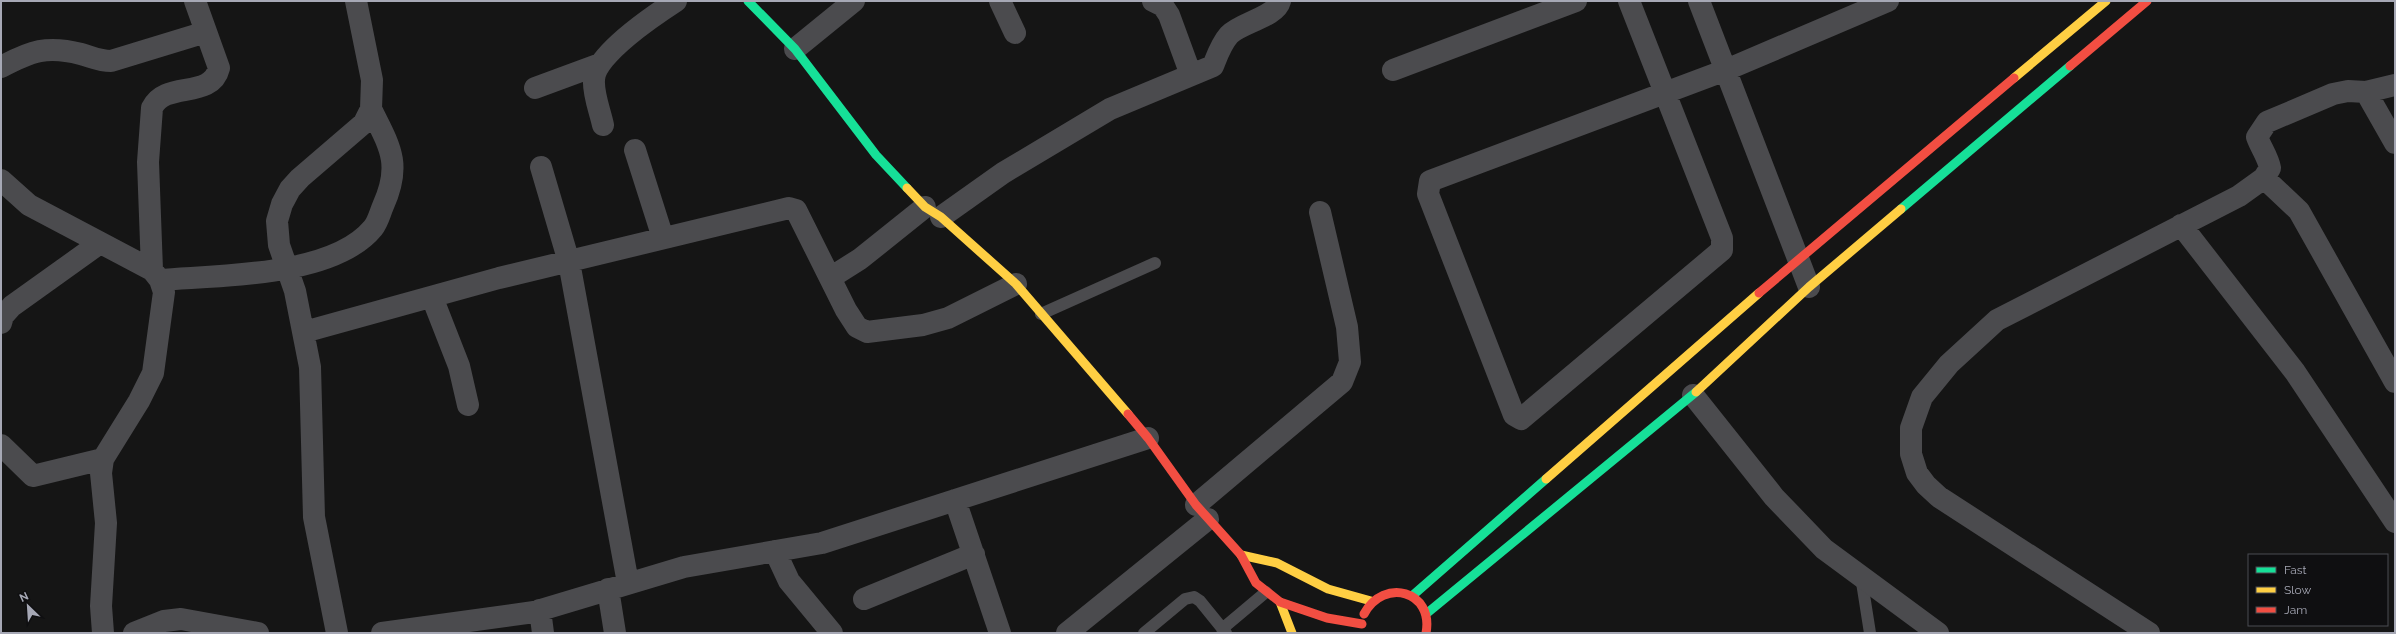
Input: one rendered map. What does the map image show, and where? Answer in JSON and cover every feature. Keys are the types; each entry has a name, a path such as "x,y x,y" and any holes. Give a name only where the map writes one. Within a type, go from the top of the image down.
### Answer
{"main road":[{"path":"748,1 795,49 876,155 933,212 1016,284 1148,438 1202,512 1241,555 1252,578 1266,592 1280,602 1362,629 1364,612 1371,602 1380,595 1391,592 1402,592 1412,596 1421,604 1426,614 1427,631 1437,633"},
{"path":"1412,596 1797,260 2106,1"},
{"path":"1426,614 1693,395 1809,287 2147,1"},
{"path":"1241,555 1277,563 1328,589 1371,602"},
{"path":"1280,602 1292,633"}],"street":[{"path":"103,633 101,606 106,523 100,473 103,459 139,401 153,373 164,306 164,292 156,275 148,162 152,108 156,100 165,94 210,84 217,77 219,68 195,1"},
{"path":"337,633 314,517 310,367 304,332 279,245 277,222 282,204 300,178 364,123 371,110 372,80 356,1"},
{"path":"603,125 594,80 600,64 623,41 676,1"},
{"path":"795,49 854,1"},
{"path":"1000,1 1015,33"},
{"path":"1153,1 1163,6 1169,15 1191,75"},
{"path":"830,278 933,212 1003,173 1110,109 1213,66 1222,45 1229,35 1272,12 1278,6 1280,1"},
{"path":"1393,70 1576,1"},
{"path":"1629,1 1664,93 1722,238 1722,250 1521,419 1514,415 1428,194 1430,182 1664,93 1726,70 1888,1"},
{"path":"1699,1 1797,260 1809,287"},
{"path":"1,67 34,51 48,50 67,51 101,61 111,62 206,32"},
{"path":"535,88 600,64"},
{"path":"2149,633 1939,497 1926,485 1917,473 1911,454 1911,428 1922,397 1949,364 1997,320 2239,196 2264,178 2270,168 2268,159 2257,137 2267,122 2333,94 2348,91 2366,92 2395,85"},
{"path":"2366,92 2395,143"},
{"path":"1,180 29,205 156,275 287,269 331,256 348,249 374,228 386,198 393,165 391,148 371,110"},
{"path":"635,150 663,238"},
{"path":"541,167 569,262 618,586 615,633"},
{"path":"2264,178 2299,211 2395,382"},
{"path":"304,332 498,278 789,208 796,210 846,310 857,327 867,332 923,325 948,318 1016,284"},
{"path":"1067,633 1202,512 1342,382 1350,362 1347,327 1320,212"},
{"path":"2181,225 2295,372 2395,522"},
{"path":"1,323 3,316 12,306 100,243"},
{"path":"432,297 459,366 468,405"},
{"path":"1693,395 1774,497 1798,524 1824,549 1938,633"},
{"path":"382,633 540,610 684,567 822,543 1148,438"},
{"path":"1,445 33,476 103,459"},
{"path":"955,500 1000,633"},
{"path":"775,551 789,581 832,633"},
{"path":"864,599 974,554"},
{"path":"540,610 544,633"},
{"path":"134,633 164,621 181,619 258,633"}],"lane":[{"path":"1041,314 1155,263"},
{"path":"1861,576 1870,633"},
{"path":"1144,633 1184,600 1194,597 1200,600 1224,631 1266,592"}],"traffic: fast":[{"path":"748,1 795,49 876,155 907,188"},
{"path":"1901,209 2070,66"},
{"path":"1426,614 1696,392"},
{"path":"1412,596 1546,479"}],"traffic: slow":[{"path":"2014,78 2106,1"},
{"path":"907,188 925,207 941,217 1016,284 1128,414"},
{"path":"1696,392 1809,287 1901,209"},
{"path":"1546,479 1759,293"},
{"path":"1241,555 1277,563 1328,589 1371,601"},
{"path":"1280,602 1292,633"}],"traffic: jam":[{"path":"2070,66 2147,1"},
{"path":"1759,293 2014,78"},
{"path":"1128,414 1148,438 1196,505 1241,555 1256,583 1280,602 1327,618 1362,624"},
{"path":"1364,614 1373,602 1383,595 1395,593 1406,594 1415,599 1422,607 1426,619 1426,633"}]}
